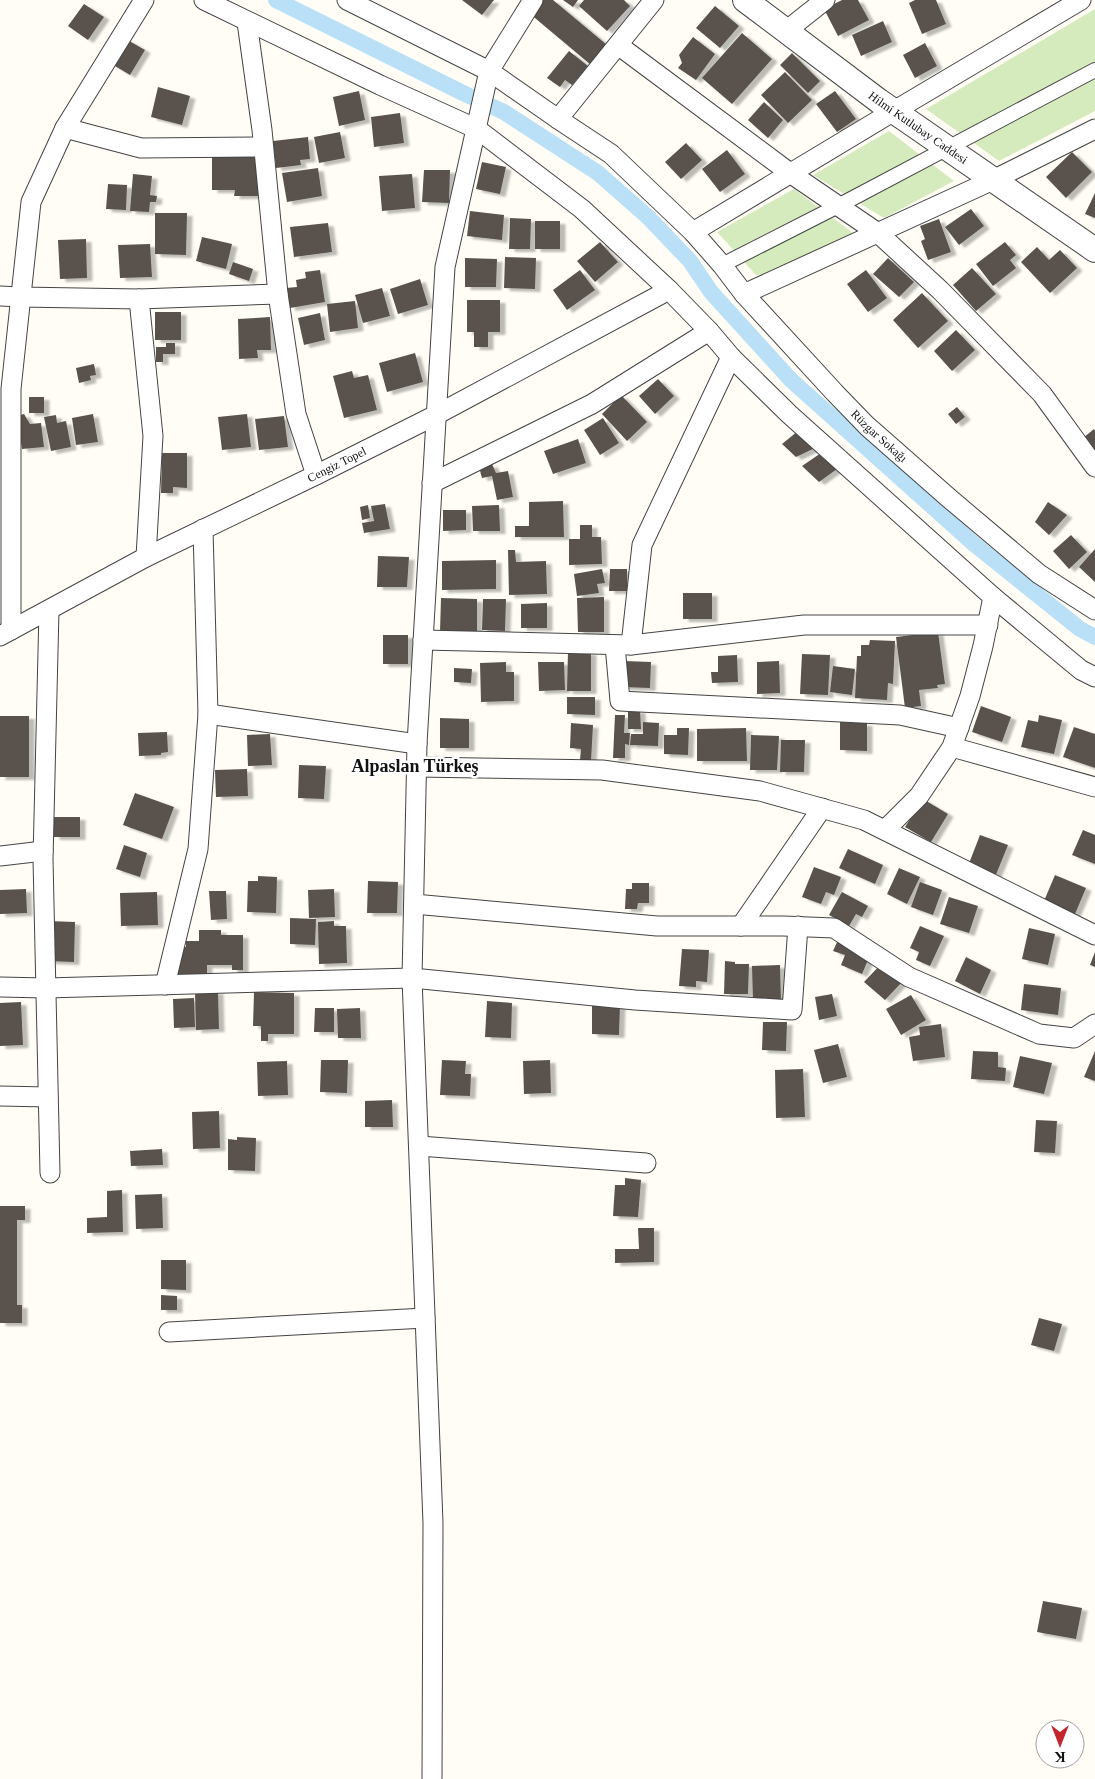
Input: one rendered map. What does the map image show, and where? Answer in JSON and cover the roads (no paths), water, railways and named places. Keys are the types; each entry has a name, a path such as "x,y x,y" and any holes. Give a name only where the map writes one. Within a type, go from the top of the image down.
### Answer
{"street":[{"path":"6,633 11,389 31,202 65,128 144,0"},
{"path":"204,0 247,22 477,129 582,210 669,290 789,414 993,598 1081,670 1095,677"},
{"name":"Rüzgar Sokağı","path":"347,0 489,71 558,120 611,154 693,232 744,294 835,394 867,426 1039,574 1095,610"},
{"path":"432,1779 433,1523 412,978 417,767 432,483 445,267 489,71 533,0"},
{"path":"558,120 654,0"},
{"name":"Hilmi Kutlubay Caddesi","path":"744,0 894,111 1095,250"},
{"path":"786,31 825,0"},
{"path":"693,232 1081,0"},
{"path":"247,22 263,147 278,294 296,414 316,475"},
{"path":"618,45 790,173 878,233 940,290 1042,394 1095,466"},
{"path":"722,265 1095,70"},
{"path":"65,128 141,148 263,147"},
{"path":"744,294 993,180 1095,129"},
{"name":"Cengiz Topel","path":"6,633 146,557 316,475 436,414 669,290"},
{"path":"0,296 20,298 139,299 278,294"},
{"path":"139,299 153,436 146,557"},
{"path":"432,483 592,404 709,331"},
{"path":"731,356 642,546 623,645 620,701 900,715 959,728"},
{"path":"165,985 198,849 208,714 203,529"},
{"path":"885,830 919,796 952,747 970,696 993,598"},
{"path":"49,610 43,852 50,1173"},
{"path":"424,640 623,645 804,624 988,625"},
{"path":"208,714 418,744"},
{"path":"952,747 1095,787"},
{"path":"417,767 602,770 760,791 864,820 1095,935"},
{"path":"741,926 822,808"},
{"path":"0,856 43,852"},
{"path":"414,904 657,926 798,926 834,928 910,977 1039,1034 1074,1038 1095,1024"},
{"path":"0,987 46,988 412,978 635,1000 792,1010 798,926"},
{"path":"0,1096 48,1097"},
{"path":"419,1146 646,1163"},
{"path":"169,1332 425,1318"}],"waterway":[{"path":"276,0 504,112 598,173 648,217 690,261 711,292 791,380 974,544 1080,629 1095,637"}],"district":[{"name":"Alpaslan Türkeş","path":"415,766"}]}
